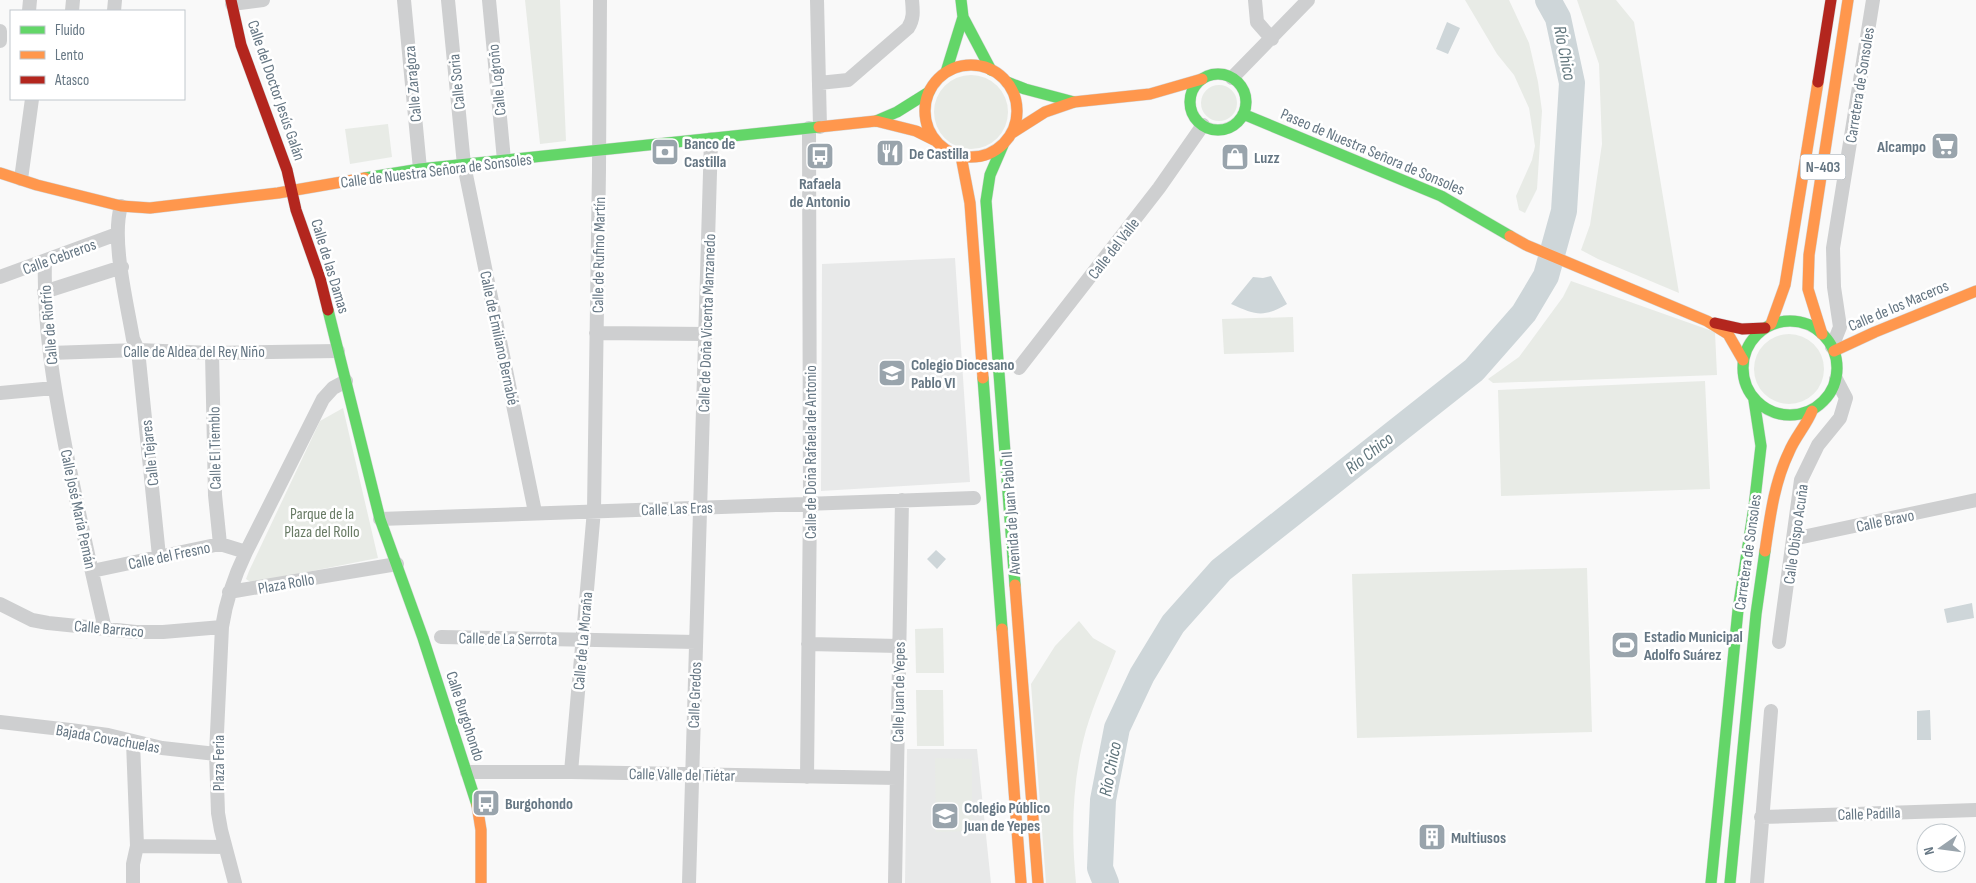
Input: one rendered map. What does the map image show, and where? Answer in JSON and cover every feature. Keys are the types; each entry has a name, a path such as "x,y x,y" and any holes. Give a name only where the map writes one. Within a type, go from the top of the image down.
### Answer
{"main road":[{"path":"962,0 964,17 992,70"},
{"name":"N-403","path":"1768,326 1785,285 1830,0"},
{"name":"Carretera de Sonsoles","path":"1822,334 1808,289 1809,255 1848,0"},
{"name":"Calle del Doctor Jesús Galán","path":"232,2 241,45 293,191"},
{"path":"946,72 964,17"},
{"path":"1007,82 1015,98 1017,116 1012,133 1003,145 991,153 976,157 961,156 947,150 936,141 928,126 926,109 930,92 936,81 946,72 961,66 976,65 992,70 1007,82 1025,89 1074,102"},
{"path":"1012,133 1045,112 1074,102 1150,94 1217,74 1232,78 1243,90 1245,106 1243,114 1232,126 1225,129 1210,129 1197,120 1182,104 1150,94"},
{"path":"1182,104 1202,79"},
{"name":"Calle de Nuestra Señora de Sonsoles","path":"0,173 36,185 121,206 150,208 293,191 420,169 876,121 897,112 930,92"},
{"name":"Paseo de Nuestra Señora de Sonsoles","path":"1243,114 1441,196 1526,245 1707,321 1728,334 1743,360"},
{"name":"Calle de Nuestra Señora de Sonsoles","path":"876,121 916,131 936,141"},
{"name":"Avenida de Juan Pablo II","path":"1003,145 990,175 986,201 1038,883"},
{"name":"Avenida de Juan Pablo II","path":"961,156 970,203 1021,883"},
{"name":"Calle de las Damas","path":"293,191 296,210 320,278 338,350"},
{"name":"Calle de los Maceros","path":"1833,349 1976,291"},
{"name":"Paseo de Nuestra Señora de Sonsoles","path":"1707,321 1742,329 1768,326"},
{"name":"N-403","path":"1743,360 1750,341 1768,326 1789,321 1807,324 1822,334 1833,349"},
{"path":"1743,360 1744,382 1754,400 1767,410 1781,415 1797,416 1812,411 1830,394 1836,379 1837,365 1833,349"},
{"path":"338,350 380,519 397,564"},
{"name":"Carretera de Sonsoles","path":"1711,883 1738,610 1754,507 1761,446 1754,400"},
{"name":"Carretera de Sonsoles","path":"1730,883 1756,614 1772,502 1789,451 1807,424 1812,411"},
{"name":"Calle Burgohondo","path":"397,564 480,814 481,883"}],"street":[{"path":"232,2 263,0"},
{"name":"Calle Zaragoza","path":"404,0 420,169"},
{"name":"Calle Soria","path":"448,0 464,164"},
{"name":"Calle Logroño","path":"489,0 504,160"},
{"name":"Calle de Rufino Martín","path":"594,510 600,150 600,0"},
{"name":"Calle de Doña Rafaela de Antonio","path":"807,776 815,128 819,83 817,0"},
{"path":"819,83 848,80 908,28 913,16 912,0"},
{"path":"1255,0 1257,22 1272,39"},
{"path":"1232,78 1308,0"},
{"name":"Carretera de Sonsoles","path":"1833,349 1840,327 1834,287 1833,248 1873,0"},
{"path":"0,31 0,41"},
{"path":"21,179 32,100"},
{"name":"Calle del Valle","path":"1020,368 1159,188 1203,125"},
{"name":"Calle de Doña Vicenta Manzanedo","path":"701,507 711,138"},
{"name":"Calle de Emiliano Bernabé","path":"464,164 535,512"},
{"name":"Calle Tejares","path":"121,206 118,215 117,234 133,339 138,350 159,556"},
{"name":"Calle Cebreros","path":"0,277 117,234"},
{"name":"Calle de Riofrío","path":"45,261 44,292 54,388"},
{"path":"44,292 122,267"},
{"path":"596,333 706,334"},
{"name":"Calle de Aldea del Rey Niño","path":"50,353 138,350 212,353 338,350"},
{"name":"Calle El Tiemblo","path":"212,353 215,495 220,544"},
{"name":"Calle Obispo Acuña","path":"1779,642 1801,480 1818,445 1840,418 1846,398 1836,379"},
{"name":"Plaza Rollo","path":"229,592 246,552 323,399 333,388 346,381"},
{"path":"0,393 54,388"},
{"name":"Calle José María Pemán","path":"54,388 84,542 105,629"},
{"name":"Calle Las Eras","path":"380,519 535,512 974,498"},
{"name":"Calle Juan de Yepes","path":"894,883 902,500"},
{"name":"Calle Bravo","path":"1793,539 1976,500"},
{"name":"Calle Gredos","path":"689,883 701,507"},
{"name":"Calle de La Moraña","path":"571,772 594,510"},
{"name":"Calle del Fresno","path":"92,571 220,544 246,552"},
{"name":"Plaza Rollo","path":"229,592 397,564"},
{"name":"Plaza Feria","path":"229,592 222,627 216,754 218,813 235,883"},
{"name":"Calle Barraco","path":"0,604 32,620 105,629 163,632 222,627"},
{"name":"Calle de La Serrota","path":"441,637 696,642"},
{"path":"808,644 899,646"},
{"path":"1757,883 1771,711"},
{"name":"Bajada Covachuelas","path":"0,722 108,735 162,748 216,754"},
{"path":"133,742 136,846 133,864 133,883"},
{"name":"Calle Valle del Tiétar","path":"467,772 896,778"},
{"name":"Calle Padilla","path":"1761,817 1976,810"},
{"path":"136,846 225,847"}],"shaded area":[{"path":"1447,22 1460,28 1448,54 1436,49"},
{"name":"Colegio Diocesano Pablo VI","path":"955,258 970,482 821,491 822,264"},
{"path":"1271,276 1287,304 1265,313 1253,313 1231,304 1253,277 1263,278"},
{"path":"936,550 946,559 937,569 927,559"},
{"path":"1972,603 1974,618 1947,623 1944,609"},
{"path":"1930,710 1931,740 1917,740 1917,711"},
{"name":"Colegio Público Juan de Yepes","path":"907,749 977,749 991,883 905,883"}],"green space":[{"path":"525,0 560,0 566,141 540,144"},
{"path":"1465,0 1509,0 1529,43 1538,82 1542,111 1537,189 1525,213 1519,210 1516,196 1532,160 1535,146 1529,108 1514,75 1497,54"},
{"path":"1577,0 1616,0 1634,22 1679,293 1581,250 1590,225 1602,144 1599,64"},
{"path":"964,75 978,75 992,81 1002,91 1008,105 1006,126 992,143 978,149 964,149 950,143 940,133 934,119 934,105 940,91 950,81"},
{"path":"1219,85 1226,86 1232,90 1236,96 1236,110 1232,116 1226,120 1219,121 1212,120 1206,116 1202,110 1201,103 1202,96 1206,90 1212,86"},
{"path":"388,124 392,157 350,164 345,129"},
{"path":"1571,281 1715,332 1717,375 1493,383 1488,379 1519,357 1563,297"},
{"path":"1293,317 1294,352 1224,354 1222,319"},
{"path":"1789,334 1802,337 1814,344 1821,356 1824,369 1821,382 1814,394 1802,401 1789,404 1776,401 1764,394 1757,382 1754,369 1757,356 1764,344 1776,337"},
{"path":"1705,381 1710,489 1501,496 1498,390"},
{"name":"Parque de la Plaza del Rollo","path":"343,408 378,558 252,583 246,579 249,571 320,421"},
{"path":"1587,568 1592,732 1357,738 1352,574"},
{"path":"1079,621 1093,638 1116,651 1096,700 1081,749 1075,787 1073,825 1076,883 1046,883 1031,684 1055,646"},
{"path":"943,628 944,673 916,673 915,629"},
{"path":"916,690 943,690 944,746 917,746"},
{"path":"935,758 972,759 972,831 936,832"}],"waterway":[{"name":"Río Chico","path":"1106,883 1100,868 1103,800 1117,728 1142,675 1173,624 1221,570 1474,370 1524,313 1546,276 1564,211 1572,83 1558,18 1548,0"}],"traffic: fast":[{"path":"961,0 963,17 991,70"},
{"path":"946,72 963,17"},
{"path":"1218,74 1233,79 1241,87 1246,102 1241,117 1233,125 1218,130 1203,125 1195,117 1190,102 1195,87 1203,79 1218,74"},
{"path":"1007,82 1025,89 1074,102"},
{"path":"876,121 897,112 929,92"},
{"path":"1243,114 1441,196 1510,236"},
{"path":"365,178 420,169 819,127"},
{"path":"1003,145 990,175 986,201 1015,585"},
{"path":"328,310 380,519 423,638 477,805"},
{"path":"1790,321 1808,324 1823,335 1834,350 1837,368 1834,386 1823,401 1808,412 1790,415 1772,412 1757,401 1746,386 1743,368 1746,350 1757,335 1772,324 1790,321"},
{"path":"983,378 1002,629"},
{"path":"1711,883 1738,610 1754,507 1761,446 1754,400"},
{"path":"1730,883 1756,614 1765,551"}],"traffic: slow":[{"path":"1822,334 1808,289 1809,255 1848,0"},
{"path":"971,65 988,69 1003,79 1013,94 1017,111 1013,128 1003,143 988,153 971,157 954,153 939,143 929,128 925,111 929,94 939,79 954,69 971,65"},
{"path":"1012,133 1045,112 1074,102 1150,94 1202,79"},
{"path":"1771,324 1785,285 1818,82"},
{"path":"819,127 876,121 916,131 936,141"},
{"path":"961,156 970,203 983,378"},
{"path":"0,173 37,185 121,206 150,208 278,193 365,178"},
{"path":"1510,236 1526,245 1707,321 1728,334 1743,360"},
{"path":"1834,351 1875,332 1976,291"},
{"path":"1765,551 1773,500 1784,464 1791,447 1812,411"},
{"path":"1015,585 1038,883"},
{"path":"1002,629 1021,883"},
{"path":"477,805 481,830 481,883"}],"traffic: jam":[{"path":"231,0 241,45 287,170 296,210 320,278 328,310"},
{"path":"1818,82 1831,0"},
{"path":"1715,323 1742,329 1765,328"}],"place":[{"name":"Alcampo","path":"1945,146"},
{"name":"Banco de Castilla","path":"665,152"},
{"name":"De Castilla","path":"890,153"},
{"name":"Rafaela de Antonio","path":"820,156"},
{"name":"Luzz","path":"1235,157"},
{"name":"Colegio Diocesano Pablo VI","path":"892,373"},
{"name":"Estadio Municipal Adolfo Suárez","path":"1625,645"},
{"name":"Burgohondo","path":"486,803"},
{"name":"Colegio Público Juan de Yepes","path":"945,816"},
{"name":"Multiusos","path":"1432,837"}]}
